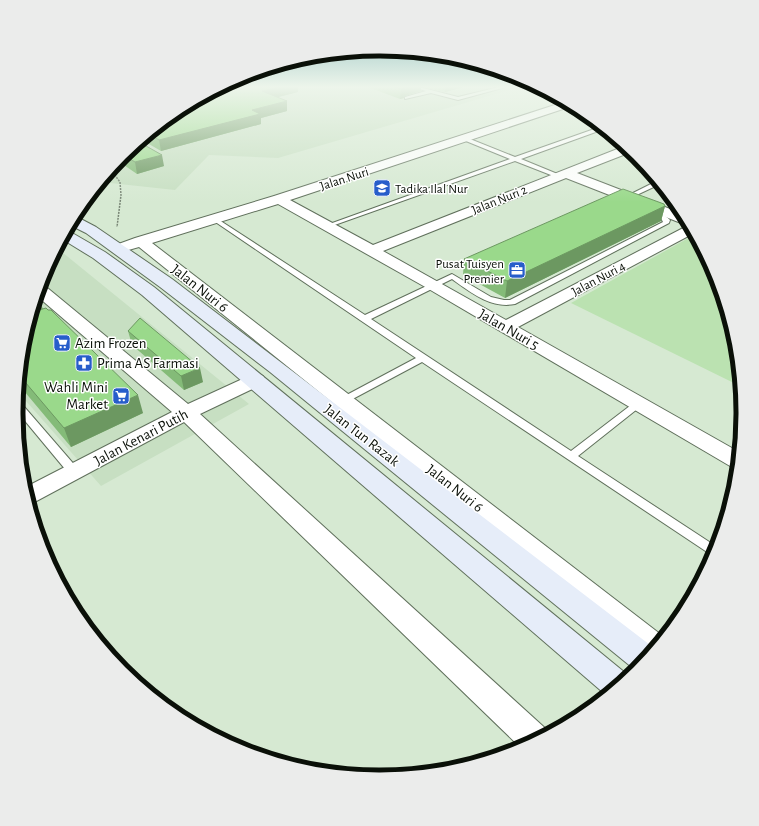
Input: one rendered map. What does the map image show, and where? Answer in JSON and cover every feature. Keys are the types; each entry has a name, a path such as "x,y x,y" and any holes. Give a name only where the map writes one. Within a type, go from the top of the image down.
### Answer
{"main road":[{"name":"Jalan Tun Razak","path":"78,223 91,230 129,245 277,368 641,656"},
{"name":"Jalan Tun Razak","path":"70,237 148,291 256,380 614,682"}],"street":[{"name":"Jalan Nuri","path":"129,245 279,199 501,126"},
{"name":"Jalan Nuri 2","path":"371,251 622,151"},
{"path":"561,175 621,200 677,217"},
{"name":"Jalan Nuri 5","path":"279,199 433,285 733,458"},
{"name":"Jalan Nuri 4","path":"505,327 686,232"},
{"name":"Jalan Nuri 6","path":"129,245 344,400 652,643"},
{"path":"44,294 66,316 186,413 531,736"},
{"name":"Jalan Kenari Putih","path":"33,494 186,413 256,380"}],"lane":[{"path":"327,226 597,130"},
{"path":"463,138 561,175"},
{"path":"621,200 653,185"},
{"path":"364,319 455,275 492,301 505,304 512,302 666,223 668,220 621,200"},
{"path":"214,219 709,548"},
{"path":"344,400 423,358"},
{"path":"571,456 638,404"},
{"path":"23,411 74,472"}],"path":[{"path":"114,174 120,182 121,195 117,227 129,245"}],"shaded area":[{"path":"169,126 388,126 278,158 209,155 175,190 107,183 144,145"},
{"path":"62,252 249,404 101,486 24,398 26,366 35,321 50,277"}],"green space":[{"path":"689,238 699,255 717,298 729,343 734,383 571,303"}],"building":[{"path":"169,126 215,126 159,140 154,137"},
{"path":"144,145 162,155 135,162 129,159"},
{"path":"623,189 664,204 665,206 507,281 464,259"},
{"path":"46,308 51,310 138,395 64,428 25,382 30,343 38,310"},
{"path":"140,318 200,368 181,376 128,331"}],"place":[{"name":"Tadika Ilal Nur","path":"382,188"},
{"name":"Pusat Tuisyen Premier","path":"517,270"},
{"name":"Azim Frozen","path":"62,343"},
{"name":"Prima AS Farmasi","path":"84,363"},
{"name":"Wahli Mini Market","path":"121,396"}]}
